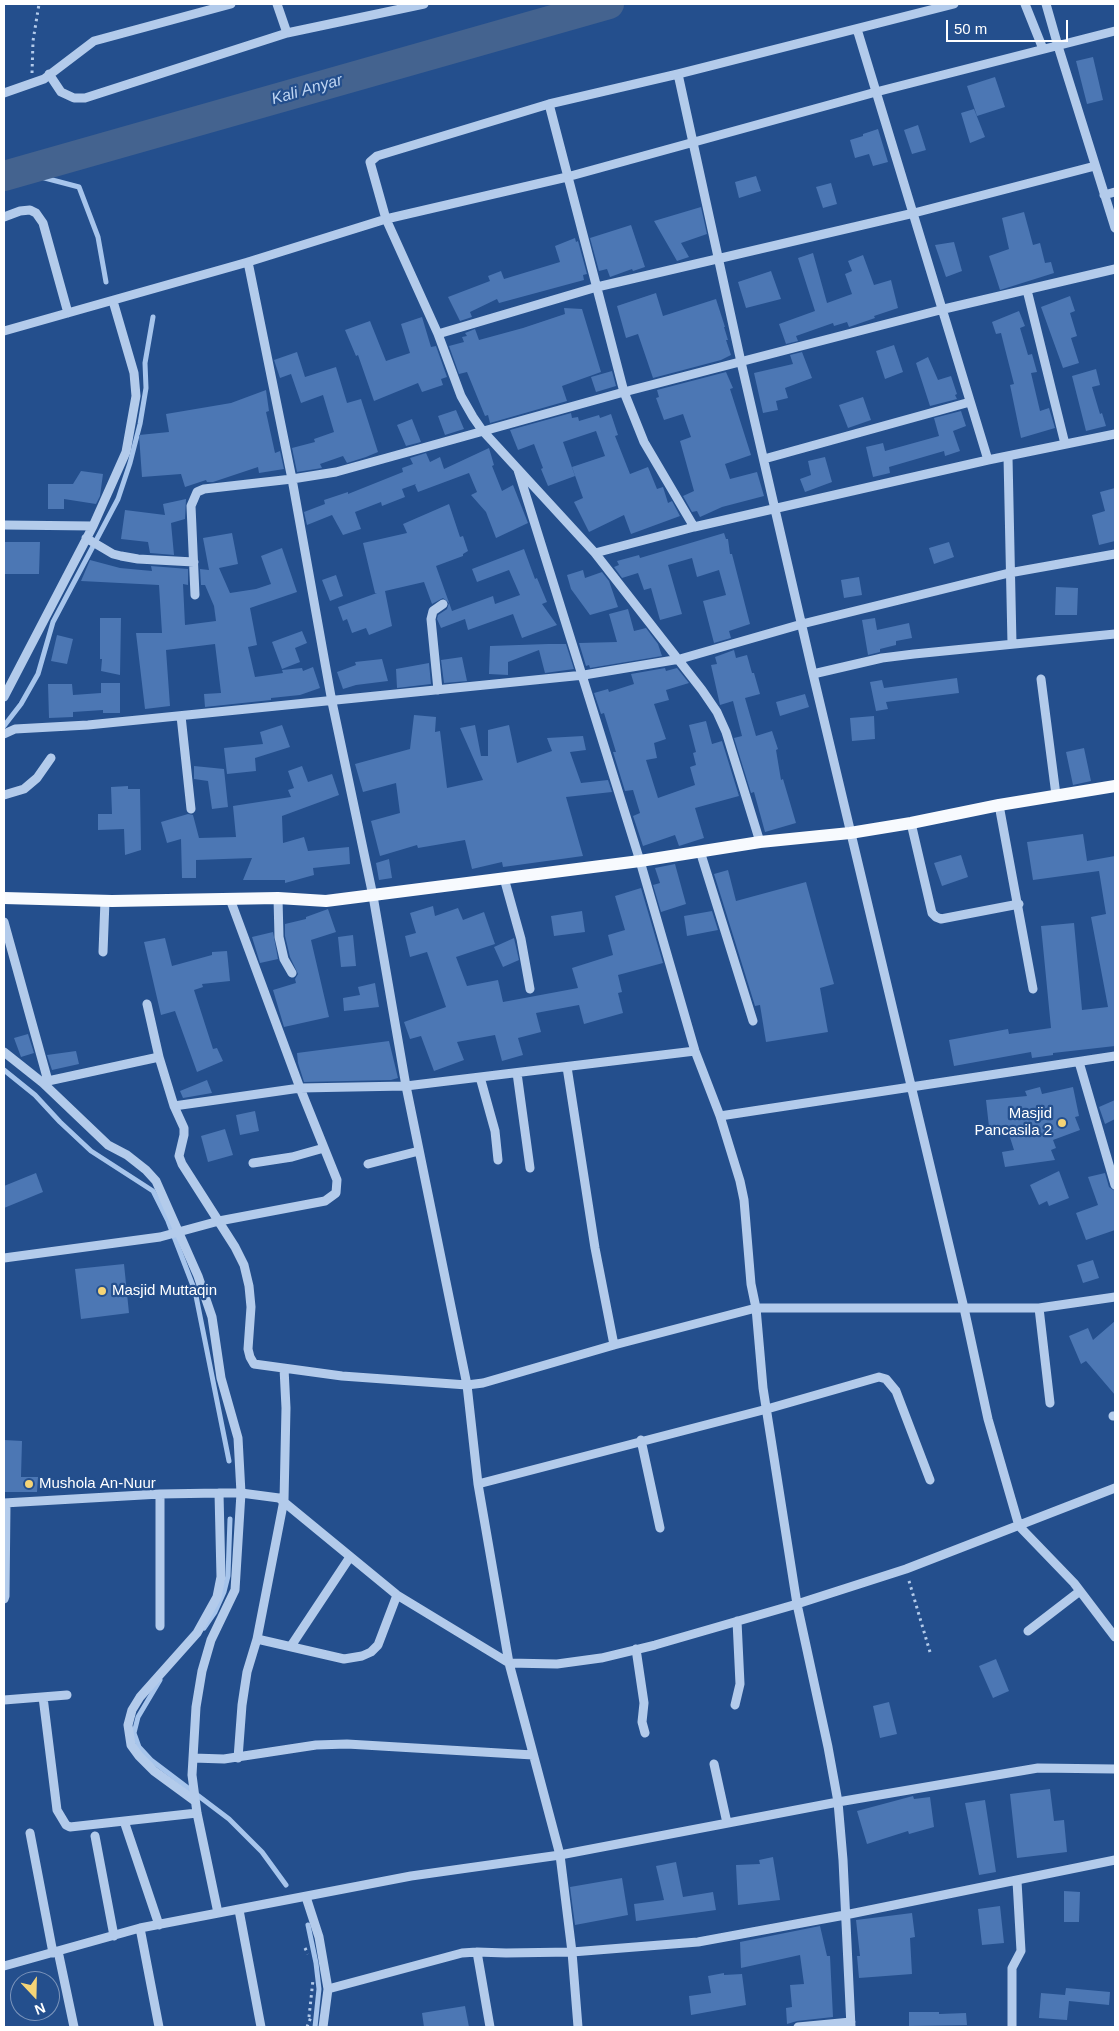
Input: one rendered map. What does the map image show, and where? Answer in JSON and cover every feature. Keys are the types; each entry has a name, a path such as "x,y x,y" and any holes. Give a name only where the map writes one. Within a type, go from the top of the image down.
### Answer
{"main road":[{"path":"4,898 105,901 278,898 326,901 640,861 760,842 850,832 1115,786"}],"street":[{"path":"4,93 44,79 94,41 231,4"},
{"path":"277,4 287,33"},
{"path":"49,74 61,92 74,98 85,98 287,33 424,4"},
{"path":"760,842 726,732 717,712 680,659 595,553 482,430 461,396 438,334 386,219 370,168 372,159 549,104 678,74 954,4"},
{"path":"1024,4 1043,49"},
{"path":"1046,4 1115,228"},
{"path":"857,29 944,309 988,460"},
{"path":"4,330 248,262 386,219 567,177 876,92 1115,31"},
{"path":"678,74 720,258 741,362 850,832 964,1308 988,1419 1019,1526 1080,1590 1115,1637"},
{"path":"549,104 624,392 644,442 694,527"},
{"path":"438,334 597,287 914,213 1095,166"},
{"path":"1104,195 1115,192"},
{"path":"4,217 20,211 30,210 36,213 43,223 68,313"},
{"path":"248,262 292,479 332,702 372,896 406,1086 466,1385 478,1484 509,1663 560,1855 572,1952 578,2027"},
{"path":"195,596 192,506 197,492 204,489 292,479 368,464 482,430 624,392 944,309 1115,269"},
{"path":"1027,290 1065,444"},
{"path":"4,697 88,539 126,452 136,396 134,372 113,301"},
{"path":"764,459 970,402"},
{"path":"595,553 694,527 988,460 1115,434"},
{"path":"1008,456 1012,644"},
{"path":"518,470 542,551 584,675 695,1051 732,1152 744,1200 751,1284 756,1308 767,1409 797,1604 838,1802 843,1853 851,2025 798,2027"},
{"path":"4,525 93,526"},
{"path":"88,539 113,554 138,559 194,562"},
{"path":"4,734 16,729 88,725 332,702 584,675 680,659 802,624 1010,573 1115,554"},
{"path":"438,690 431,619 434,611 443,604"},
{"path":"813,674 890,657 1115,634"},
{"path":"1041,679 1056,795"},
{"path":"181,716 191,809"},
{"path":"4,795 24,789 37,778 51,758"},
{"path":"1000,806 1033,989"},
{"path":"910,823 932,912 936,917 941,919 1019,904"},
{"path":"700,851 754,1021"},
{"path":"504,878 521,939 530,989"},
{"path":"278,898 279,937 284,958 292,973"},
{"path":"4,1258 160,1237 219,1221 325,1201 333,1196 337,1190 337,1180 300,1088 230,899"},
{"path":"103,952 105,901"},
{"path":"4,922 46,1082"},
{"path":"146,1004 174,1106 184,1128 184,1135 179,1150 182,1164 235,1247 244,1265 249,1286 250,1357 254,1364 342,1376 466,1385 483,1383 614,1345 756,1308 1039,1308 1115,1296"},
{"path":"174,1106 300,1088 406,1086 695,1051"},
{"path":"4,1052 46,1082 108,1144 146,1170 156,1181 176,1232 206,1295 212,1317 221,1378 238,1438 241,1493 235,1590 211,1640 202,1671 196,1707 192,1775 197,1813 218,1913"},
{"path":"720,1116 1115,1056"},
{"path":"46,1082 159,1057"},
{"path":"1079,1062 1115,1185"},
{"path":"567,1066 595,1248 614,1345"},
{"path":"517,1073 530,1168"},
{"path":"480,1077 495,1131 498,1160"},
{"path":"253,1163 292,1157 324,1148"},
{"path":"368,1164 419,1151"},
{"path":"1039,1308 1050,1403"},
{"path":"238,1758 242,1705 247,1672 257,1639 284,1500 286,1408 284,1368"},
{"path":"478,1484 641,1440 767,1409 879,1377 891,1383 896,1391 930,1480"},
{"path":"641,1440 660,1528"},
{"path":"4,1599 5,1503 160,1494 241,1493 272,1496 284,1500 396,1595 509,1663 557,1664 602,1658 636,1649 797,1604 906,1570 1115,1488"},
{"path":"195,1800 154,1770 139,1756 131,1745 128,1725 132,1710 140,1697 197,1633 217,1597 221,1577 219,1493"},
{"path":"160,1494 160,1626"},
{"path":"291,1646 350,1557"},
{"path":"1028,1631 1080,1590"},
{"path":"257,1639 344,1660 371,1652 378,1645 396,1595"},
{"path":"735,1705 739,1689 740,1669 737,1621"},
{"path":"636,1649 644,1698 642,1722 645,1734"},
{"path":"4,1700 66,1695"},
{"path":"42,1697 57,1810 66,1825 70,1827 197,1813"},
{"path":"193,1758 238,1758 316,1744 347,1744 533,1755"},
{"path":"714,1764 727,1823"},
{"path":"4,1966 140,1928 411,1876 560,1855 838,1802 1038,1768 1115,1769"},
{"path":"124,1821 159,1925"},
{"path":"30,1833 55,1952 74,2027"},
{"path":"95,1836 114,1936"},
{"path":"328,1989 462,1953 572,1952 698,1942 845,1915 1115,1860"},
{"path":"1012,2027 1012,1968 1021,1951 1017,1881"},
{"path":"306,1896 319,1938 328,1989 324,2027"},
{"path":"239,1910 261,2027"},
{"path":"140,1928 159,2027"},
{"path":"477,1952 490,2027"}],"path":[{"path":"33,82 31,67 39,4"},
{"path":"906,1570 930,1652"},
{"path":"305,1948 309,1957"},
{"path":"307,2027 312,1974"},
{"path":"309,2016 314,2017"}],"building":[{"path":"1093,57 1103,100 1087,104 1076,61"},
{"path":"995,77 1005,107 977,116 967,86"},
{"path":"974,109 985,137 970,143 961,113"},
{"path":"918,125 926,150 912,154 904,130"},
{"path":"878,129 888,162 873,166 869,154 855,158 850,140"},
{"path":"756,176 761,191 739,198 735,182"},
{"path":"831,183 837,204 823,208 816,187"},
{"path":"701,207 707,234 681,243 689,257 677,261 654,221"},
{"path":"1024,212 1033,245 1040,243 1045,263 1051,262 1054,273 1000,290 989,256 1009,249 1002,218"},
{"path":"631,225 645,267 633,271 632,269 610,277 607,269 599,271 590,238"},
{"path":"575,238 576,242 578,241 587,274 583,275 584,280 499,303 497,299 470,312 472,317 460,321 448,297 490,281 488,276 501,271 504,279 560,262 555,246"},
{"path":"954,242 962,271 946,277 935,245"},
{"path":"813,253 827,303 852,294 845,274 852,271 848,261 863,255 874,285 891,280 898,308 849,327 847,322 834,326 833,323 796,336 798,341 786,344 779,324 815,311 798,258"},
{"path":"771,271 781,299 746,308 738,282"},
{"path":"656,293 663,316 716,299 731,355 721,360 653,378 638,334 626,338 617,306"},
{"path":"1070,296 1075,311 1070,313 1077,336 1071,338 1079,363 1063,368 1041,307"},
{"path":"564,308 582,309 601,372 562,386 567,401 490,423 488,415 485,416 467,372 459,374 449,346 464,342 462,337 467,336 465,333 475,329 479,340 565,314"},
{"path":"1019,311 1025,326 1020,328 1028,355 1032,354 1037,372 1031,373 1040,411 1049,408 1055,428 1021,438 1010,385 1014,384 1001,333 996,334 992,322"},
{"path":"422,317 431,347 436,346 447,377 441,379 443,385 422,392 418,383 374,401 358,355 356,356 345,330 370,321 386,361 410,353 401,324"},
{"path":"894,345 903,372 885,379 876,351"},
{"path":"297,352 305,377 336,367 347,403 361,399 378,452 347,463 343,456 320,464 322,468 297,472 292,448 315,442 314,439 334,432 323,395 301,403 291,374 280,378 274,360"},
{"path":"802,352 812,378 785,388 788,398 776,401 778,410 763,413 754,373 793,364 790,355"},
{"path":"928,357 938,380 951,376 957,399 930,406 916,363"},
{"path":"1096,369 1100,385 1092,387 1100,414 1102,413 1106,426 1086,431 1072,376"},
{"path":"612,371 616,386 596,392 591,377"},
{"path":"726,372 733,388 730,389 751,455 725,464 730,479 757,472 764,496 722,507 700,517 697,511 692,512 683,496 694,491 680,441 691,437 683,414 664,420 656,398 659,397 657,390"},
{"path":"266,390 269,411 266,412 275,453 280,451 284,469 259,473 258,467 213,482 207,482 206,480 185,487 181,474 142,477 139,435 169,432 166,414 231,403"},
{"path":"863,397 871,420 848,428 839,405"},
{"path":"456,410 464,429 445,435 438,416"},
{"path":"961,411 966,426 953,431 960,451 945,456 944,451 889,467 890,473 873,477 866,447 883,443 885,451 939,436 934,418"},
{"path":"571,413 572,418 578,417 579,421 599,415 600,418 611,414 618,435 615,436 630,474 648,467 657,489 663,487 668,503 672,501 680,516 631,534 624,515 589,532 574,502 583,498 572,467 605,456 596,431 563,442 575,476 548,486 534,444 518,450 510,430"},
{"path":"412,419 421,442 406,446 397,425"},
{"path":"489,448 494,465 492,466 502,491 513,485 528,523 496,538 486,512 471,495 477,492 469,473 418,492 416,484 402,489 405,497 382,506 381,502 355,512 361,529 343,535 332,515 307,525 304,512 325,504 324,500 348,492 348,494 403,472 402,468 413,464 410,458 426,453 430,462 440,457 444,469"},
{"path":"825,457 832,482 805,492 800,479 811,475 808,461"},
{"path":"81,471 103,474 100,496 96,504 64,499 64,509 48,509 48,484 73,484"},
{"path":"1115,488 1115,541 1099,545 1092,515 1105,511 1100,492"},
{"path":"186,499 185,519 171,523 174,555 150,553 148,542 121,539 125,510 165,515 163,504"},
{"path":"449,504 460,537 463,536 468,551 463,556 436,566 452,611 493,596 495,604 520,595 509,570 477,582 472,569 524,549 535,579 537,578 547,602 542,604 557,625 522,638 513,614 468,630 465,619 441,628 437,619 438,615 447,609 449,603 443,598 432,604 424,582 385,591 392,626 369,635 366,628 352,633 347,619 343,621 338,607 377,593 375,593 363,543 407,533 403,524"},
{"path":"232,533 238,564 219,568 230,593 256,589 271,584 261,556 282,548 297,592 250,608 257,645 248,647 255,677 283,673 282,670 302,668 303,671 313,667 320,688 300,695 271,698 271,700 205,707 204,694 221,693 215,644 166,650 170,706 145,709 136,633 162,633 159,585 81,581 90,560 120,568 152,571 151,566 188,569 188,585 183,584 185,625 216,621 214,606 205,585 201,585 200,569 209,570 203,538"},
{"path":"724,533 726,539 728,539 730,554 732,554 750,624 729,631 731,638 714,643 703,601 726,595 719,570 697,577 692,558 668,565 682,614 660,620 651,588 644,590 638,573 622,578 614,567 619,565 617,561 639,555 640,558"},
{"path":"4,542 40,542 39,574 4,574"},
{"path":"949,542 954,557 934,564 929,548"},
{"path":"583,570 585,578 602,572 609,581 618,607 590,615 571,589 567,575"},
{"path":"336,575 343,596 330,601 322,580"},
{"path":"859,577 862,595 844,598 841,580"},
{"path":"1056,587 1078,588 1077,615 1055,615"},
{"path":"628,609 634,631 646,628 658,644 662,656 590,668 589,665 586,666 579,643 617,642 609,614"},
{"path":"100,618 121,618 120,675 101,671"},
{"path":"875,618 877,630 909,623 912,638 896,641 896,645 880,649 880,652 868,655 862,620"},
{"path":"302,631 307,643 295,648 300,662 282,669 272,642"},
{"path":"57,635 73,639 67,664 51,661"},
{"path":"566,644 574,669 545,673 539,650 508,662 508,675 489,674 490,646"},
{"path":"734,650 736,658 747,655 752,673 754,673 760,694 745,698 756,736 772,731 778,749 776,750 781,780 783,779 796,823 765,832 754,792 751,793 734,738 742,736 733,701 720,705 711,665 717,664 715,657"},
{"path":"462,657 467,681 444,683 441,660"},
{"path":"382,659 388,681 356,685 343,689 337,672 356,665 355,662"},
{"path":"429,663 431,684 397,688 396,669"},
{"path":"665,668 666,671 677,668 689,683 666,690 669,700 654,704 666,739 654,743 657,758 646,760 658,798 695,785 690,767 696,765 693,753 696,752 689,725 706,721 712,744 722,741 739,796 695,808 704,838 679,846 675,835 643,846 633,816 640,813 633,790 625,791 604,713 601,714 594,693 608,689 609,692 634,684 631,674"},
{"path":"957,678 959,693 886,702 888,709 876,711 870,682 882,680 884,688"},
{"path":"101,683 120,683 120,713 103,713 103,710 73,712 73,717 49,718 48,684 72,684 73,695 101,693"},
{"path":"805,694 809,707 780,716 776,702"},
{"path":"414,715 436,717 435,732 440,731 447,788 483,780 460,728 475,725 481,756 488,756 488,730 509,725 517,763 552,751 547,738 583,736 586,750 570,752 581,783 608,780 612,792 566,797 583,856 503,867 502,862 472,869 465,840 418,848 417,845 380,856 371,821 400,813 396,783 363,792 355,764 410,749"},
{"path":"874,716 875,739 852,741 850,718"},
{"path":"282,725 290,747 255,758 256,771 227,774 224,748 263,744 260,732"},
{"path":"1084,748 1091,781 1073,785 1066,752"},
{"path":"194,766 224,769 228,807 212,809 208,781 194,779"},
{"path":"302,766 308,782 332,774 339,795 282,816 283,843 304,837 308,851 349,847 350,864 313,868 314,875 285,883 285,880 243,880 252,858 196,860 196,878 182,878 181,839 167,843 161,822 188,814 193,815 199,838 236,837 233,806 291,797 288,790 294,788 288,771"},
{"path":"128,786 128,789 140,789 141,850 125,855 124,829 98,830 98,814 112,814 111,787"},
{"path":"1083,834 1087,861 1115,856 1115,1046 1053,1053 1053,1055 1032,1058 1031,1052 954,1066 949,1040 1008,1029 1009,1034 1051,1028 1041,926 1074,923 1082,1010 1108,1007 1091,917 1106,914 1099,871 1033,880 1027,842"},
{"path":"961,855 968,877 942,886 934,863"},
{"path":"389,859 392,878 379,880 376,863"},
{"path":"675,864 686,904 661,912 653,885 660,883 655,868"},
{"path":"728,870 736,901 806,882 834,984 820,988 828,1032 766,1042 760,1005 755,1006 714,874"},
{"path":"641,888 663,963 618,975 622,992 618,993 623,1013 584,1024 579,1005 536,1013 541,1032 518,1038 523,1055 502,1061 495,1035 457,1042 464,1060 434,1071 421,1036 410,1039 404,1022 446,1007 427,952 410,957 405,936 416,933 410,913 433,906 435,916 458,908 463,920 484,912 495,944 456,957 467,986 498,980 503,1002 578,988 572,968 613,955 608,935 625,930 615,896"},
{"path":"328,909 336,932 311,940 329,1017 284,1027 273,990 296,983 295,979 298,974 290,957 285,936 285,924 306,919 306,917"},
{"path":"582,911 585,932 554,936 551,916"},
{"path":"712,911 718,930 687,936 684,916"},
{"path":"273,932 278,959 260,963 252,937"},
{"path":"353,935 356,966 341,967 338,937"},
{"path":"165,938 172,966 212,955 212,952 227,951 230,981 202,984 203,987 194,990 213,1049 217,1048 223,1061 197,1072 175,1011 161,1015 144,942"},
{"path":"514,938 519,960 503,967 494,947"},
{"path":"375,983 379,1007 344,1011 343,998 360,995 358,987"},
{"path":"28,1034 34,1053 21,1057 14,1038"},
{"path":"389,1041 398,1078 391,1080 304,1082 297,1053"},
{"path":"76,1051 79,1064 52,1070 47,1055"},
{"path":"207,1080 212,1093 183,1098 180,1091"},
{"path":"1040,1087 1042,1094 1073,1087 1079,1116 1075,1117 1080,1130 1053,1140 1056,1148 1051,1150 1055,1160 1005,1167 1002,1152 1014,1150 1006,1125 989,1127 986,1100 1027,1096 1025,1091"},
{"path":"1115,1100 1115,1119 1105,1124 1099,1107"},
{"path":"255,1111 259,1131 240,1135 236,1115"},
{"path":"225,1129 233,1155 208,1162 201,1136"},
{"path":"1059,1171 1069,1198 1049,1206 1047,1201 1039,1205 1030,1185"},
{"path":"36,1173 43,1192 4,1208 4,1186"},
{"path":"1105,1173 1109,1187 1115,1191 1115,1230 1086,1240 1076,1213 1098,1205 1088,1177"},
{"path":"1093,1260 1099,1278 1083,1283 1077,1265"},
{"name":"Masjid Muttaqin","path":"124,1264 129,1313 81,1319 75,1269"},
{"path":"1115,1321 1115,1395 1086,1361 1081,1364 1069,1336 1088,1328 1093,1340"},
{"path":"4,1440 22,1441 21,1477 38,1477 37,1492 4,1492"},
{"path":"996,1659 1009,1691 993,1698 979,1666"},
{"path":"889,1702 897,1734 880,1738 873,1706"},
{"path":"1050,1789 1054,1821 1064,1820 1067,1852 1017,1858 1010,1794"},
{"path":"913,1796 914,1799 930,1797 934,1827 909,1834 908,1831 867,1844 857,1811"},
{"path":"985,1800 996,1872 979,1875 965,1803"},
{"path":"773,1857 780,1900 738,1905 736,1865 760,1864 759,1860"},
{"path":"676,1862 683,1897 713,1892 716,1910 636,1921 634,1904 664,1900 656,1866"},
{"path":"622,1878 628,1915 575,1925 570,1887"},
{"path":"1064,1891 1080,1892 1079,1922 1064,1922"},
{"path":"1000,1906 1004,1943 982,1945 978,1909"},
{"path":"912,1913 915,1937 910,1938 912,1974 859,1978 857,1956 860,1956 856,1920"},
{"path":"820,1926 827,1956 830,1956 833,2017 787,2024 786,2008 792,2007 790,1985 804,1984 800,1955 741,1968 740,1942"},
{"path":"724,1973 724,1975 742,1974 746,2005 691,2015 689,1996 711,1993 708,1976"},
{"path":"1066,1988 1110,1992 1109,2005 1069,2001 1067,2020 1039,2018 1041,1993 1065,1995"},
{"path":"465,2006 469,2027 424,2027 422,2013"},
{"path":"909,2012 966,2013 967,2025 909,2026"}],"waterway":[{"name":"Kali Anyar","path":"4,176 609,4"},
{"path":"18,171 79,187 98,237 106,282"},
{"path":"4,726 21,704 38,674 53,622 118,499 140,424 146,388 145,363 153,317"},
{"path":"4,1070 35,1095 91,1151 153,1191 168,1221 195,1291 229,1461"},
{"path":"204,1628 215,1612 224,1592 228,1576 230,1519"},
{"path":"160,1680 138,1717 134,1733 139,1747 151,1760 229,1819 262,1852 286,1885"},
{"path":"308,1925 319,1989 315,2027"}],"place":[{"name":"Masjid Pancasila 2","path":"1062,1123"},
{"name":"Masjid Muttaqin","path":"102,1291"},
{"name":"Mushola An-Nuur","path":"29,1484"}]}
